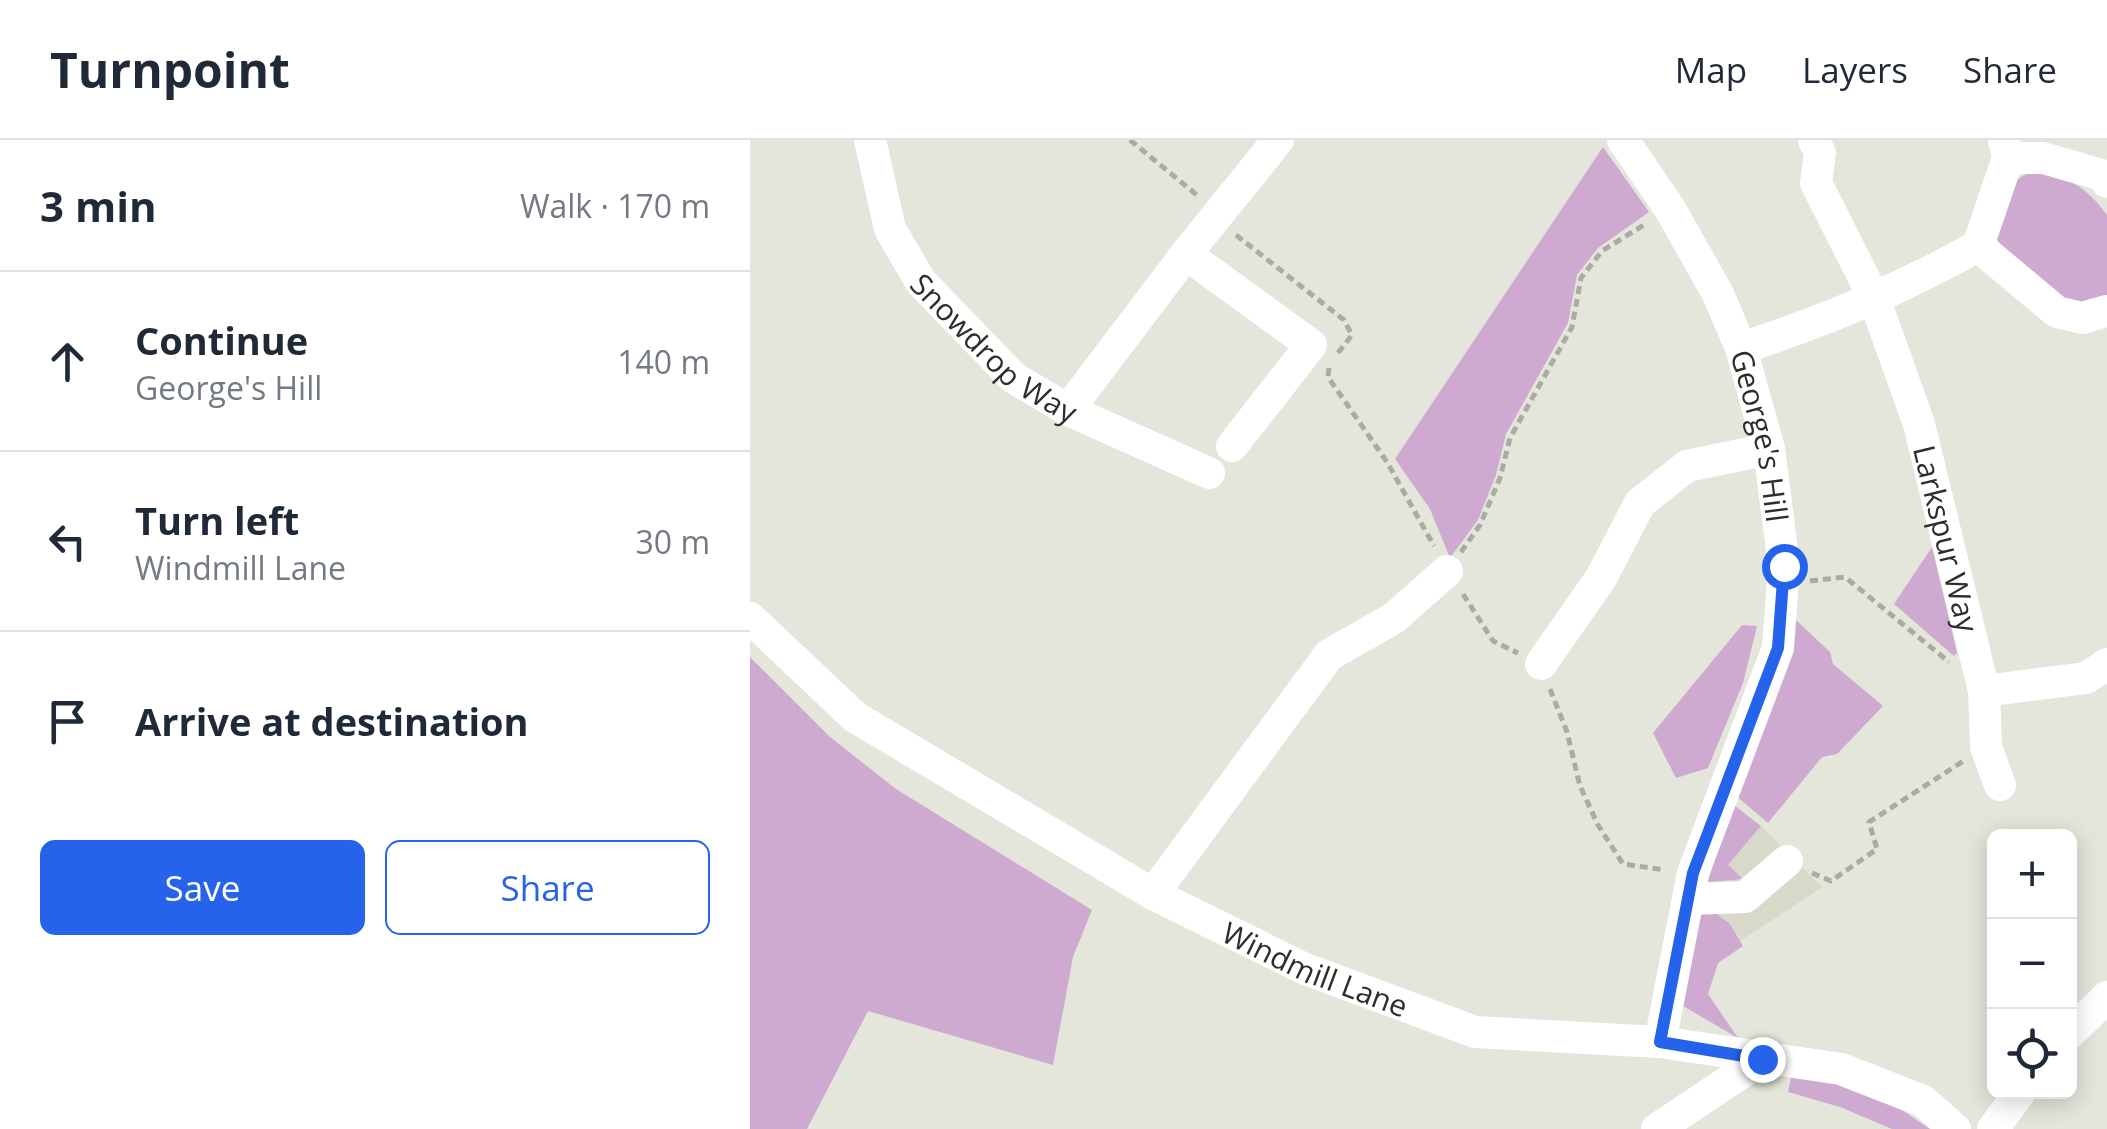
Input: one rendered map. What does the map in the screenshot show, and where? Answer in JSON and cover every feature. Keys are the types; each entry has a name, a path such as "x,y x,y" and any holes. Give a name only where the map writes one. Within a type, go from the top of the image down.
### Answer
{"street":[{"name":"Snowdrop Way","path":"870,140 890,229 921,282 1014,378 1068,410 1209,473"},
{"path":"1068,410 1278,140"},
{"name":"George's Hill","path":"1624,140 1670,209 1718,294 1741,348 1768,449 1784,566 1778,648 1693,873 1660,1042"},
{"name":"Larkspur Way","path":"1814,140 1820,153 1816,184 1874,298 1919,424 1984,690 1986,748 2000,785"},
{"path":"1741,348 1802,329 1924,276 1978,246 2006,149 2102,175 2107,182"},
{"path":"1978,246 2057,312 2082,318 2107,310"},
{"path":"1186,254 1310,345 1232,446"},
{"path":"1540,664 1602,578 1640,504 1687,466 1768,449"},
{"path":"1153,894 1329,656 1394,618 1447,570"},
{"name":"Windmill Lane","path":"750,618 855,717 1153,894 1303,968 1475,1032 1660,1042 1842,1069 1922,1101 1955,1129"},
{"path":"1984,690 2086,678 2107,664"},
{"path":"1688,898 1745,896 1787,861"},
{"path":"2077,1027 2107,997"},
{"path":"1656,1129 1762,1059"},
{"path":"1993,1129 2015,1099"}],"path":[{"path":"1130,140 1219,213"},
{"path":"1447,570 1480,525 1500,478 1510,438 1572,327 1582,278 1602,251 1670,209"},
{"path":"1782,583 1845,578 1984,690"},
{"path":"1831,881 1877,849 1868,822 1986,748"}],"shaded area":[{"path":"1603,147 1649,212 1598,248 1577,275 1568,323 1506,434 1496,475 1478,520 1450,558 1430,509 1395,459"},
{"path":"2036,170 2058,175 2076,185 2107,215 2107,300 2070,305 2011,260 1993,234 2010,187"},
{"path":"1932,547 1957,653 1954,656 1894,604"},
{"path":"1796,620 1830,652 1833,664 1883,706 1837,754 1822,757 1768,823 1735,795"},
{"path":"1742,625 1757,626 1743,683 1708,768 1676,778 1653,733"},
{"path":"750,657 830,737 896,789 1092,910 1073,957 1053,1065 868,1011 807,1129 750,1129"},
{"path":"1730,802 1761,826 1728,865 1743,879 1708,882"},
{"path":"1761,826 1822,887 1740,941 1730,924 1703,903 1708,882 1742,879 1727,866"},
{"path":"1703,903 1730,924 1743,946 1718,963 1708,994 1738,1038 1683,1006"},
{"path":"1791,1077 1840,1082 1899,1108 1930,1129 1892,1129 1840,1107 1788,1092"}],"route":[{"path":"1762,1059 1660,1042 1693,873 1778,648 1784,566"}]}
